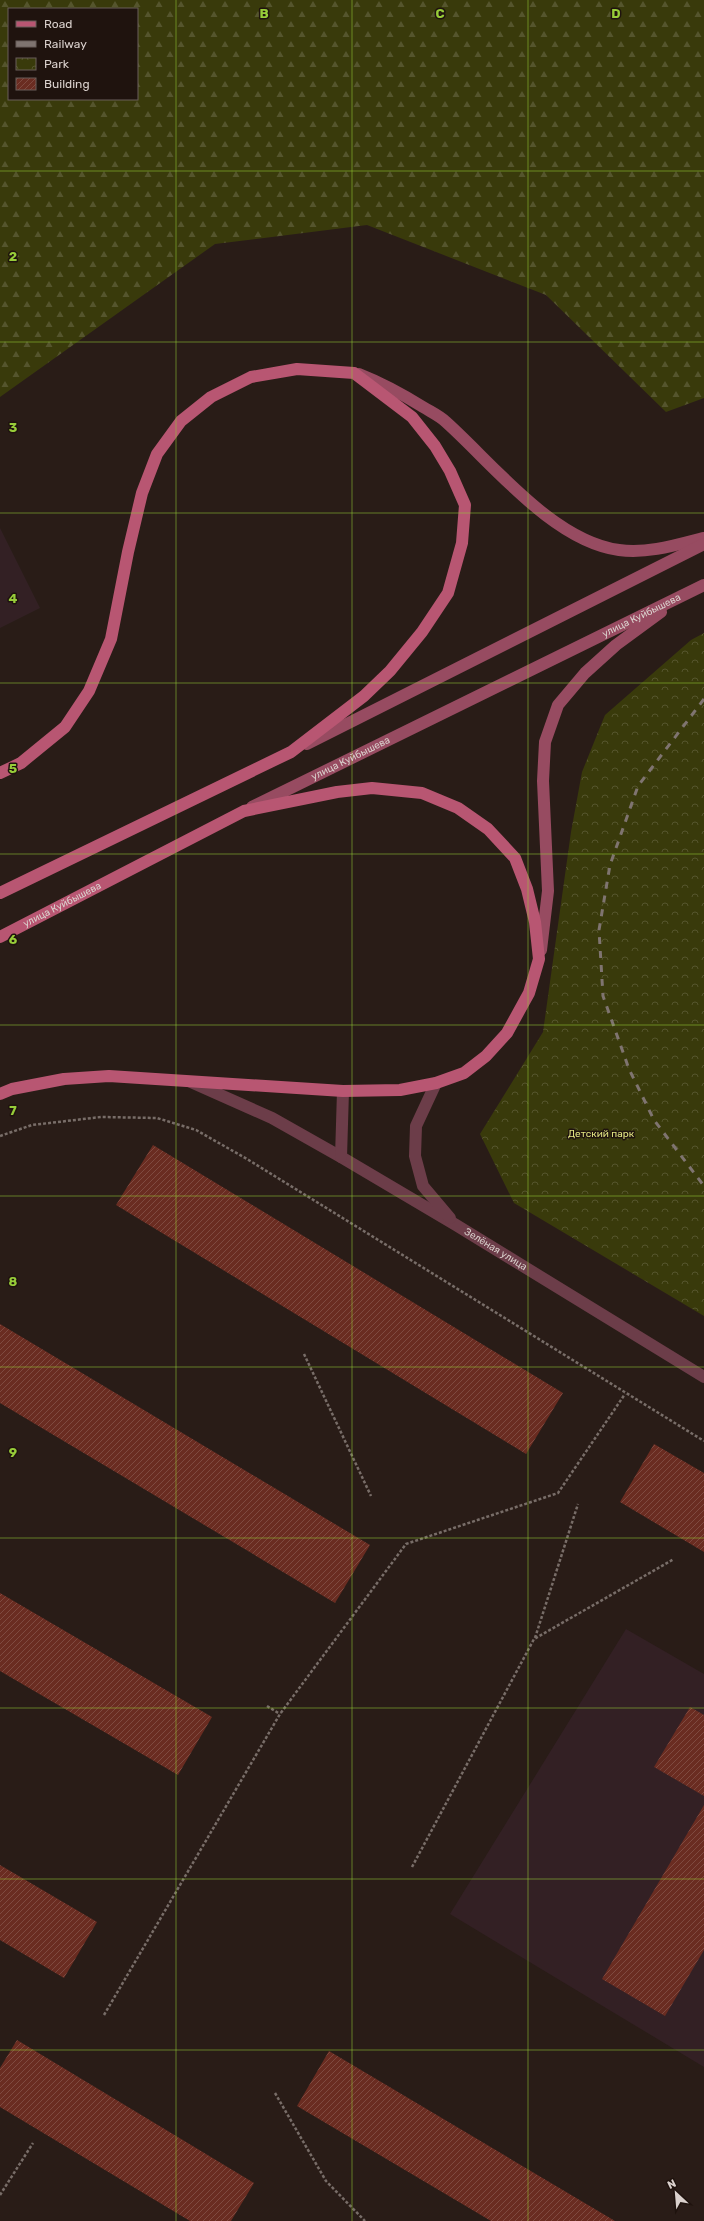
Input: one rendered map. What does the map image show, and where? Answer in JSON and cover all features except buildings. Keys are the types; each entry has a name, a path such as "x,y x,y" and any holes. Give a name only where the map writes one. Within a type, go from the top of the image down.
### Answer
{"main road":[{"path":"0,773 21,763 65,727 89,690 111,639 128,552 142,494 157,454 181,421 211,397 251,377 297,369 354,373 387,385 445,420 507,482 546,515 586,540 619,550 646,550 704,538"},
{"path":"291,752 364,696 395,666 422,632 448,593 462,543 465,505 450,471 435,446 412,417 354,373"},
{"path":"0,893 291,752 704,544"},
{"name":"улица Куйбышева","path":"0,937 244,811 704,585"},
{"path":"0,1094 12,1089 64,1079 101,1076 185,1079 343,1092 400,1090 436,1083 464,1073 486,1056 507,1033 529,993 539,959 548,891 543,781 545,742 558,705 585,673 616,645 686,594"},
{"path":"244,811 336,792 372,788 422,794 458,808 488,829 515,858 527,889 535,922 539,959"}],"street":[{"name":"Зелёная улица","path":"185,1079 272,1118 342,1157 704,1377"},
{"path":"436,1083 416,1126 415,1156 423,1186 456,1225"},
{"path":"342,1157 343,1092"}],"path":[{"path":"0,1136 32,1125 101,1117 157,1118 196,1130 248,1159 625,1394 704,1441"},
{"path":"304,1354 371,1496"},
{"path":"104,2015 280,1714 406,1544 558,1493 625,1394"},
{"path":"412,1867 534,1639 578,1504"},
{"path":"534,1639 674,1560"},
{"path":"267,1706 280,1714"},
{"path":"274,2093 326,2181 366,2221"},
{"path":"0,2195 33,2143"}],"shaded area":[{"path":"0,528 40,608 0,628"},
{"path":"626,1629 704,1674 704,2067 450,1914"}],"green space":[{"path":"0,0 704,0 704,398 666,412 546,295 367,225 215,244 0,397"},
{"name":"Детский парк","path":"704,633 704,1316 514,1203 480,1134 543,1032 571,832 582,772 605,715 691,640"}],"railway":[{"path":"704,699 638,786 610,865 599,930 603,996 629,1069 654,1120 704,1186"}]}
